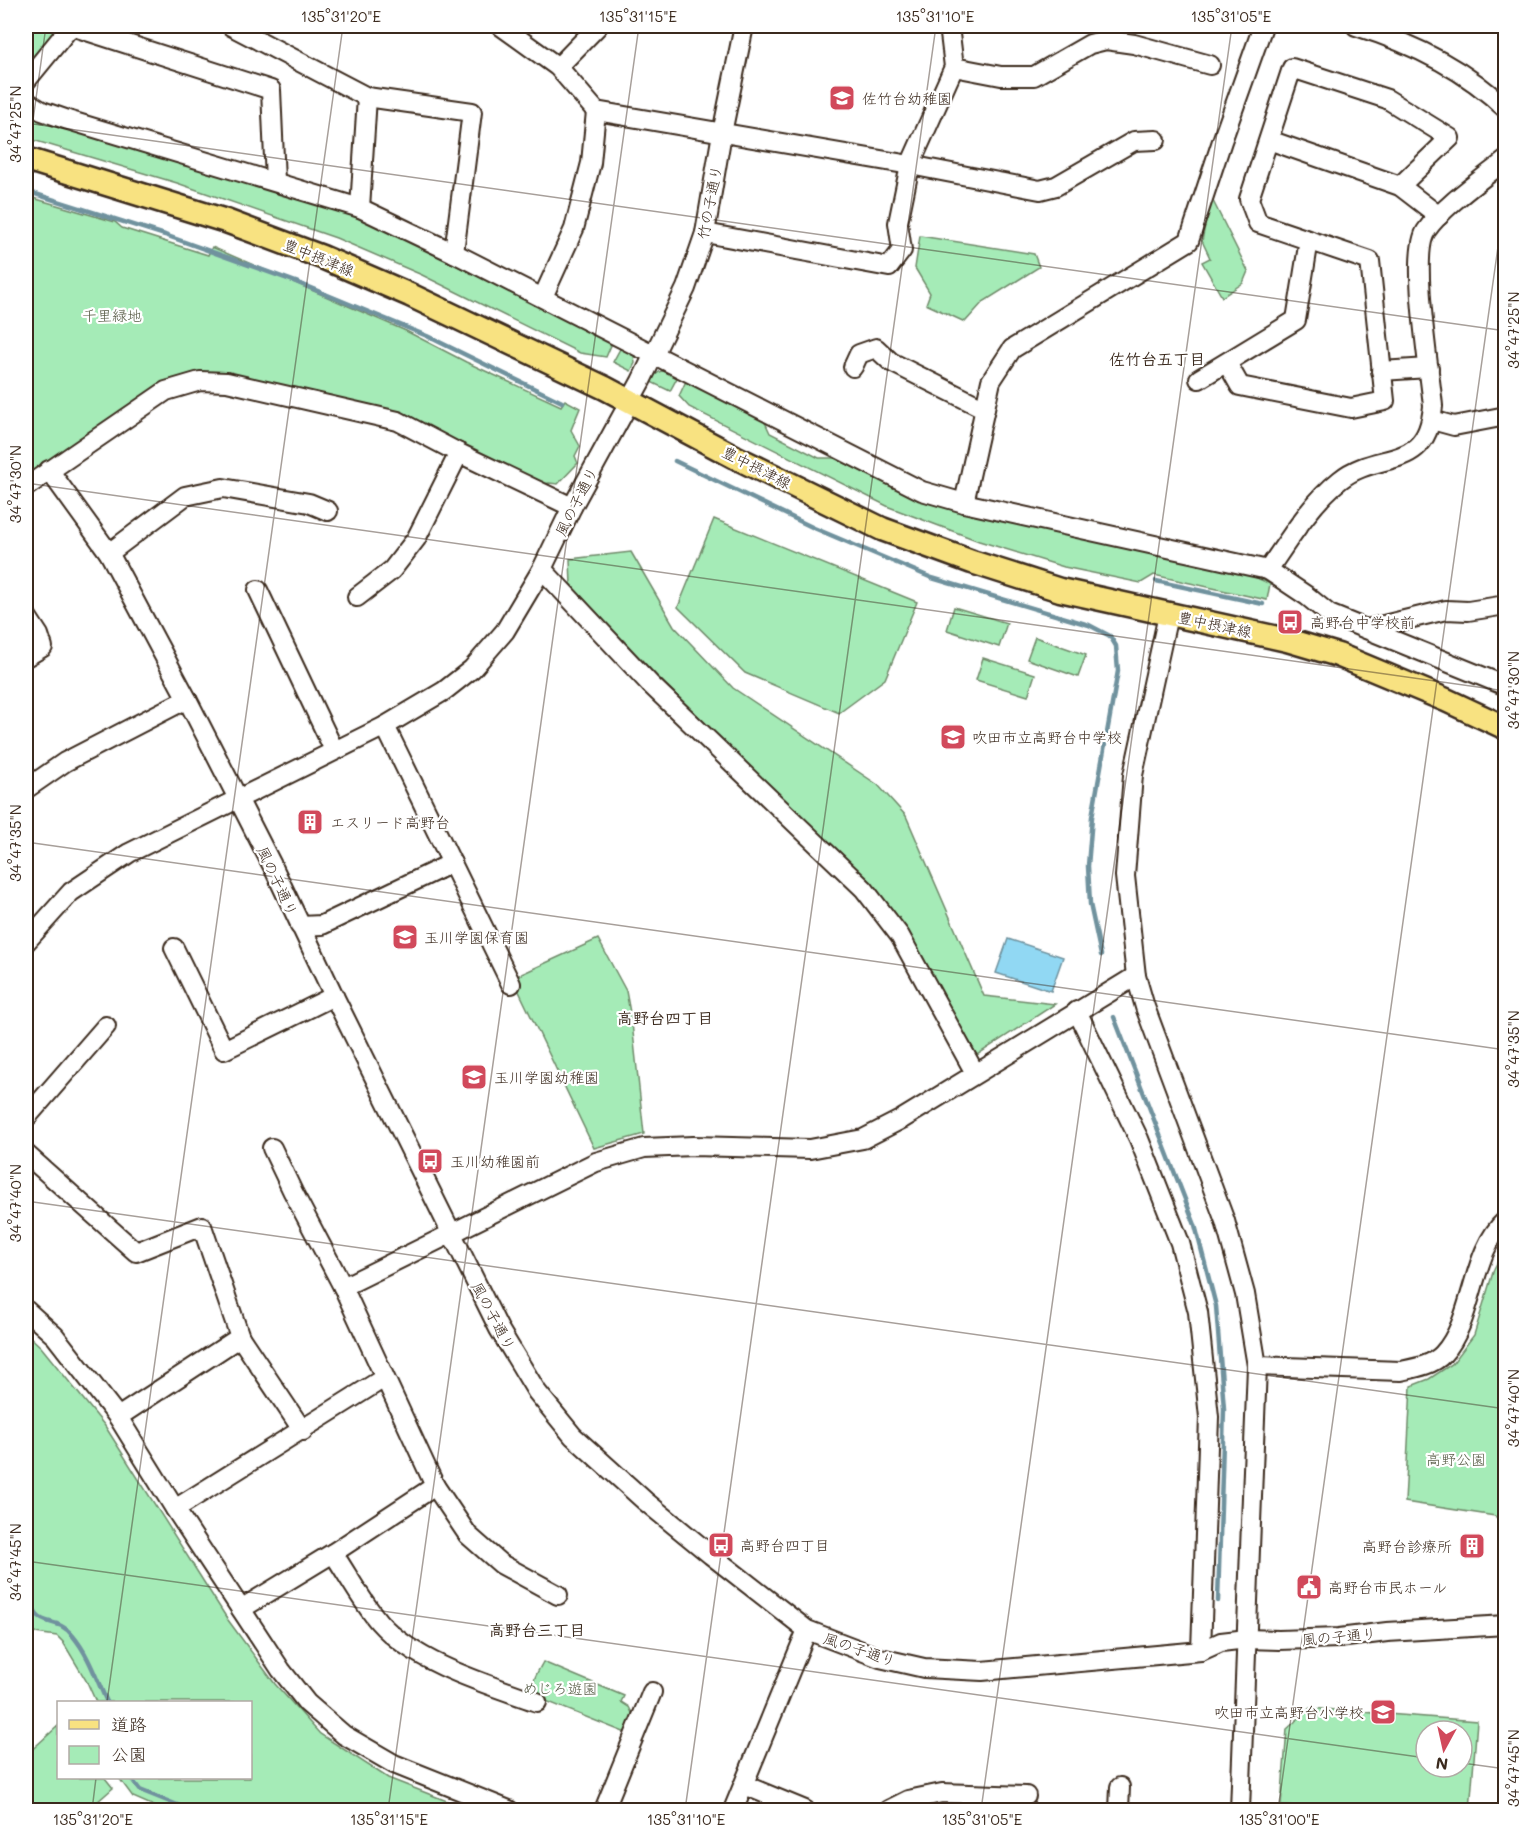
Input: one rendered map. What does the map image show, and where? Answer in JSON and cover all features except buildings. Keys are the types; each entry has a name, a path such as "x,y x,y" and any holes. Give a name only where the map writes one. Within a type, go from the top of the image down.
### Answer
{"main road":[{"name":"豊中摂津線","path":"26,159 226,221 322,257 410,295 605,388 882,529 972,562 1060,590 1287,640 1338,655 1506,728"}],"street":[{"path":"26,81 71,26 271,90 275,181"},
{"path":"231,26 368,98 472,112 454,253"},
{"path":"501,26 558,67 596,111 910,165 1040,190 1056,186 1134,141 1156,140"},
{"path":"558,67 598,26"},
{"name":"竹の子通り","path":"630,402 686,288 705,233 722,133 744,26"},
{"path":"705,233 889,267 902,250 898,223 910,165 954,67 950,26"},
{"path":"964,503 991,381 1012,349 1191,248 1222,141 1263,26"},
{"path":"1356,26 1391,37 1448,65 1491,95 1506,109"},
{"path":"954,67 1001,76 1034,76 1087,36 1134,44 1210,65"},
{"path":"1227,363 1240,386 1351,408 1385,401 1370,261 1258,223 1249,199 1292,68 1387,99 1450,138 1400,186"},
{"path":"360,208 368,98"},
{"path":"26,101 42,111 68,120 360,208 543,297 922,491 964,503 1268,570 1329,614 1506,686"},
{"path":"543,297 574,228 591,163 596,111"},
{"path":"1269,140 1400,186 1439,216"},
{"path":"1268,570 1326,493 1342,478 1359,469 1400,457 1418,446 1428,434 1433,406 1419,270 1422,240 1439,216 1506,160"},
{"path":"1199,379 1296,320 1309,240"},
{"path":"853,367 859,354 876,348 891,362 985,409"},
{"path":"1381,371 1429,368"},
{"path":"26,488 166,391 200,381 227,382 398,422 572,507"},
{"name":"風の子通り","path":"630,402 572,507 542,569 505,631 472,669 444,691 385,726 238,799 499,1329 537,1392 573,1436 670,1522 807,1630 880,1658 924,1668 982,1671 1202,1651 1221,1642 1247,1639 1339,1638 1387,1632 1506,1625"},
{"path":"1432,420 1455,426 1506,416"},
{"path":"357,597 392,570 416,539 459,453"},
{"path":"26,942 71,892 129,853 238,799 109,553 49,470"},
{"path":"109,553 185,495 223,488 309,503 327,511"},
{"path":"542,569 651,684 864,889 900,936 975,1073"},
{"path":"258,590 334,750"},
{"path":"1367,629 1446,610 1468,610 1506,605"},
{"path":"26,615 44,647 26,657"},
{"path":"1168,615 1133,775 1125,876 1136,976 1145,1007 1225,1221 1245,1294 1257,1366 1240,1810"},
{"path":"26,788 65,762 187,699"},
{"path":"385,726 511,984"},
{"path":"300,926 322,926 452,863"},
{"path":"174,948 224,1050 334,996"},
{"path":"343,1287 596,1161 644,1148 693,1146 810,1149 863,1139 902,1119 1136,976"},
{"path":"1077,1011 1139,1139 1180,1243 1198,1312 1209,1417 1202,1651"},
{"path":"26,1118 106,1026"},
{"path":"272,1148 343,1287 435,1486 468,1534 501,1564 558,1594"},
{"path":"26,1154 136,1252 202,1226 240,1336 303,1431"},
{"path":"1257,1366 1401,1371 1421,1367 1442,1355 1457,1333 1485,1251 1501,1224 1506,1220"},
{"path":"26,1310 55,1336 118,1417 175,1509 281,1670 308,1703 344,1735 394,1764 509,1810"},
{"path":"118,1417 240,1336"},
{"path":"175,1509 303,1431 384,1378"},
{"path":"241,1609 333,1553 435,1486"},
{"path":"333,1553 379,1622 413,1650 454,1672 537,1702"},
{"path":"733,1810 807,1630"},
{"path":"604,1810 652,1692"},
{"path":"744,1785 805,1810"},
{"path":"1119,1810 1120,1787"},
{"path":"888,1810 908,1800 942,1793 1026,1796"}],"green space":[{"path":"26,26 59,26 26,68"},
{"path":"26,111 355,215 612,343 606,357 580,353 422,275 336,238 177,183 26,138"},
{"path":"1209,193 1248,271 1243,283 1222,297 1202,262 1210,258 1202,241 1206,220 1201,218"},
{"name":"千里緑地","path":"26,196 115,222 122,228 208,255 212,247 406,331 561,406 565,400 580,408 571,430 580,446 575,456 578,463 558,484 541,485 396,416 197,373 26,481"},
{"path":"920,236 1034,254 1039,267 983,302 965,322 926,304 930,293 915,268"},
{"path":"621,347 634,356 635,363 631,371 613,362"},
{"path":"661,371 678,376 670,391 651,382"},
{"path":"686,381 764,420 770,433 819,458 835,458 917,499 1253,576 1270,584 1267,600 1154,575 1141,583 1064,567 979,541 889,507 689,407 679,396"},
{"path":"714,519 917,602 885,679 839,713 745,673 678,607"},
{"path":"631,552 674,626 733,688 878,785 906,816 984,996 1055,1004 977,1055 905,930 868,882 657,676 571,585 570,559"},
{"path":"954,607 1007,623 999,647 947,630"},
{"path":"1035,637 1086,655 1078,677 1027,659"},
{"path":"983,658 1035,674 1028,696 976,680"},
{"path":"598,939 626,991 632,1023 644,1134 594,1148 516,985 515,977"},
{"name":"高野公園","path":"1505,1247 1505,1526 1495,1516 1405,1502 1411,1386 1429,1379 1452,1364 1474,1335 1494,1269"},
{"path":"26,1333 41,1347 105,1426 228,1620 275,1684 320,1734 388,1778 470,1810 163,1810 133,1797 120,1779 252,1779 252,1701 96,1701 63,1642 57,1636 35,1633 26,1623"},
{"name":"めじろ遊園","path":"543,1662 624,1696 621,1702 629,1707 633,1715 626,1733 536,1697 533,1684"},
{"path":"1310,1708 1451,1719 1414,1719 1414,1779 1472,1779 1470,1810 1347,1810 1281,1806 1287,1729"},
{"path":"1474,1721 1477,1721 1474,1759"},
{"path":"57,1727 57,1779 106,1779 113,1788 88,1810 26,1810 26,1755"}],"water":[{"path":"1008,939 1063,957 1051,991 996,973"}],"waterway":[{"path":"26,191 165,235 296,282 427,336 562,402"},
{"path":"675,461 814,528 932,578 1089,625 1110,636 1116,646 1118,671 1092,817 1088,866 1090,904 1101,955"},
{"path":"1156,581 1263,604"},
{"path":"1114,1017 1195,1225 1216,1306 1224,1409 1218,1601"},
{"path":"26,1587 35,1613 40,1618 65,1629 79,1643 107,1701"},
{"path":"132,1779 140,1790 190,1810"}],"place":[{"name":"佐竹台幼稚園","path":"842,98"},
{"name":"高野台中学校前","path":"1290,622"},
{"name":"吹田市立高野台中学校","path":"953,737"},
{"name":"エスリード高野台","path":"310,822"},
{"name":"玉川学園保育園","path":"405,937"},
{"name":"玉川学園幼稚園","path":"474,1077"},
{"name":"玉川幼稚園前","path":"430,1161"},
{"name":"高野台四丁目","path":"721,1545"},
{"name":"高野台診療所","path":"1472,1546"},
{"name":"高野台市民ホール","path":"1309,1587"},
{"name":"吹田市立高野台小学校","path":"1383,1712"}],"district":[{"name":"佐竹台五丁目","path":"1157,358"},
{"name":"高野台四丁目","path":"665,1017"},
{"name":"高野台三丁目","path":"537,1629"}]}
